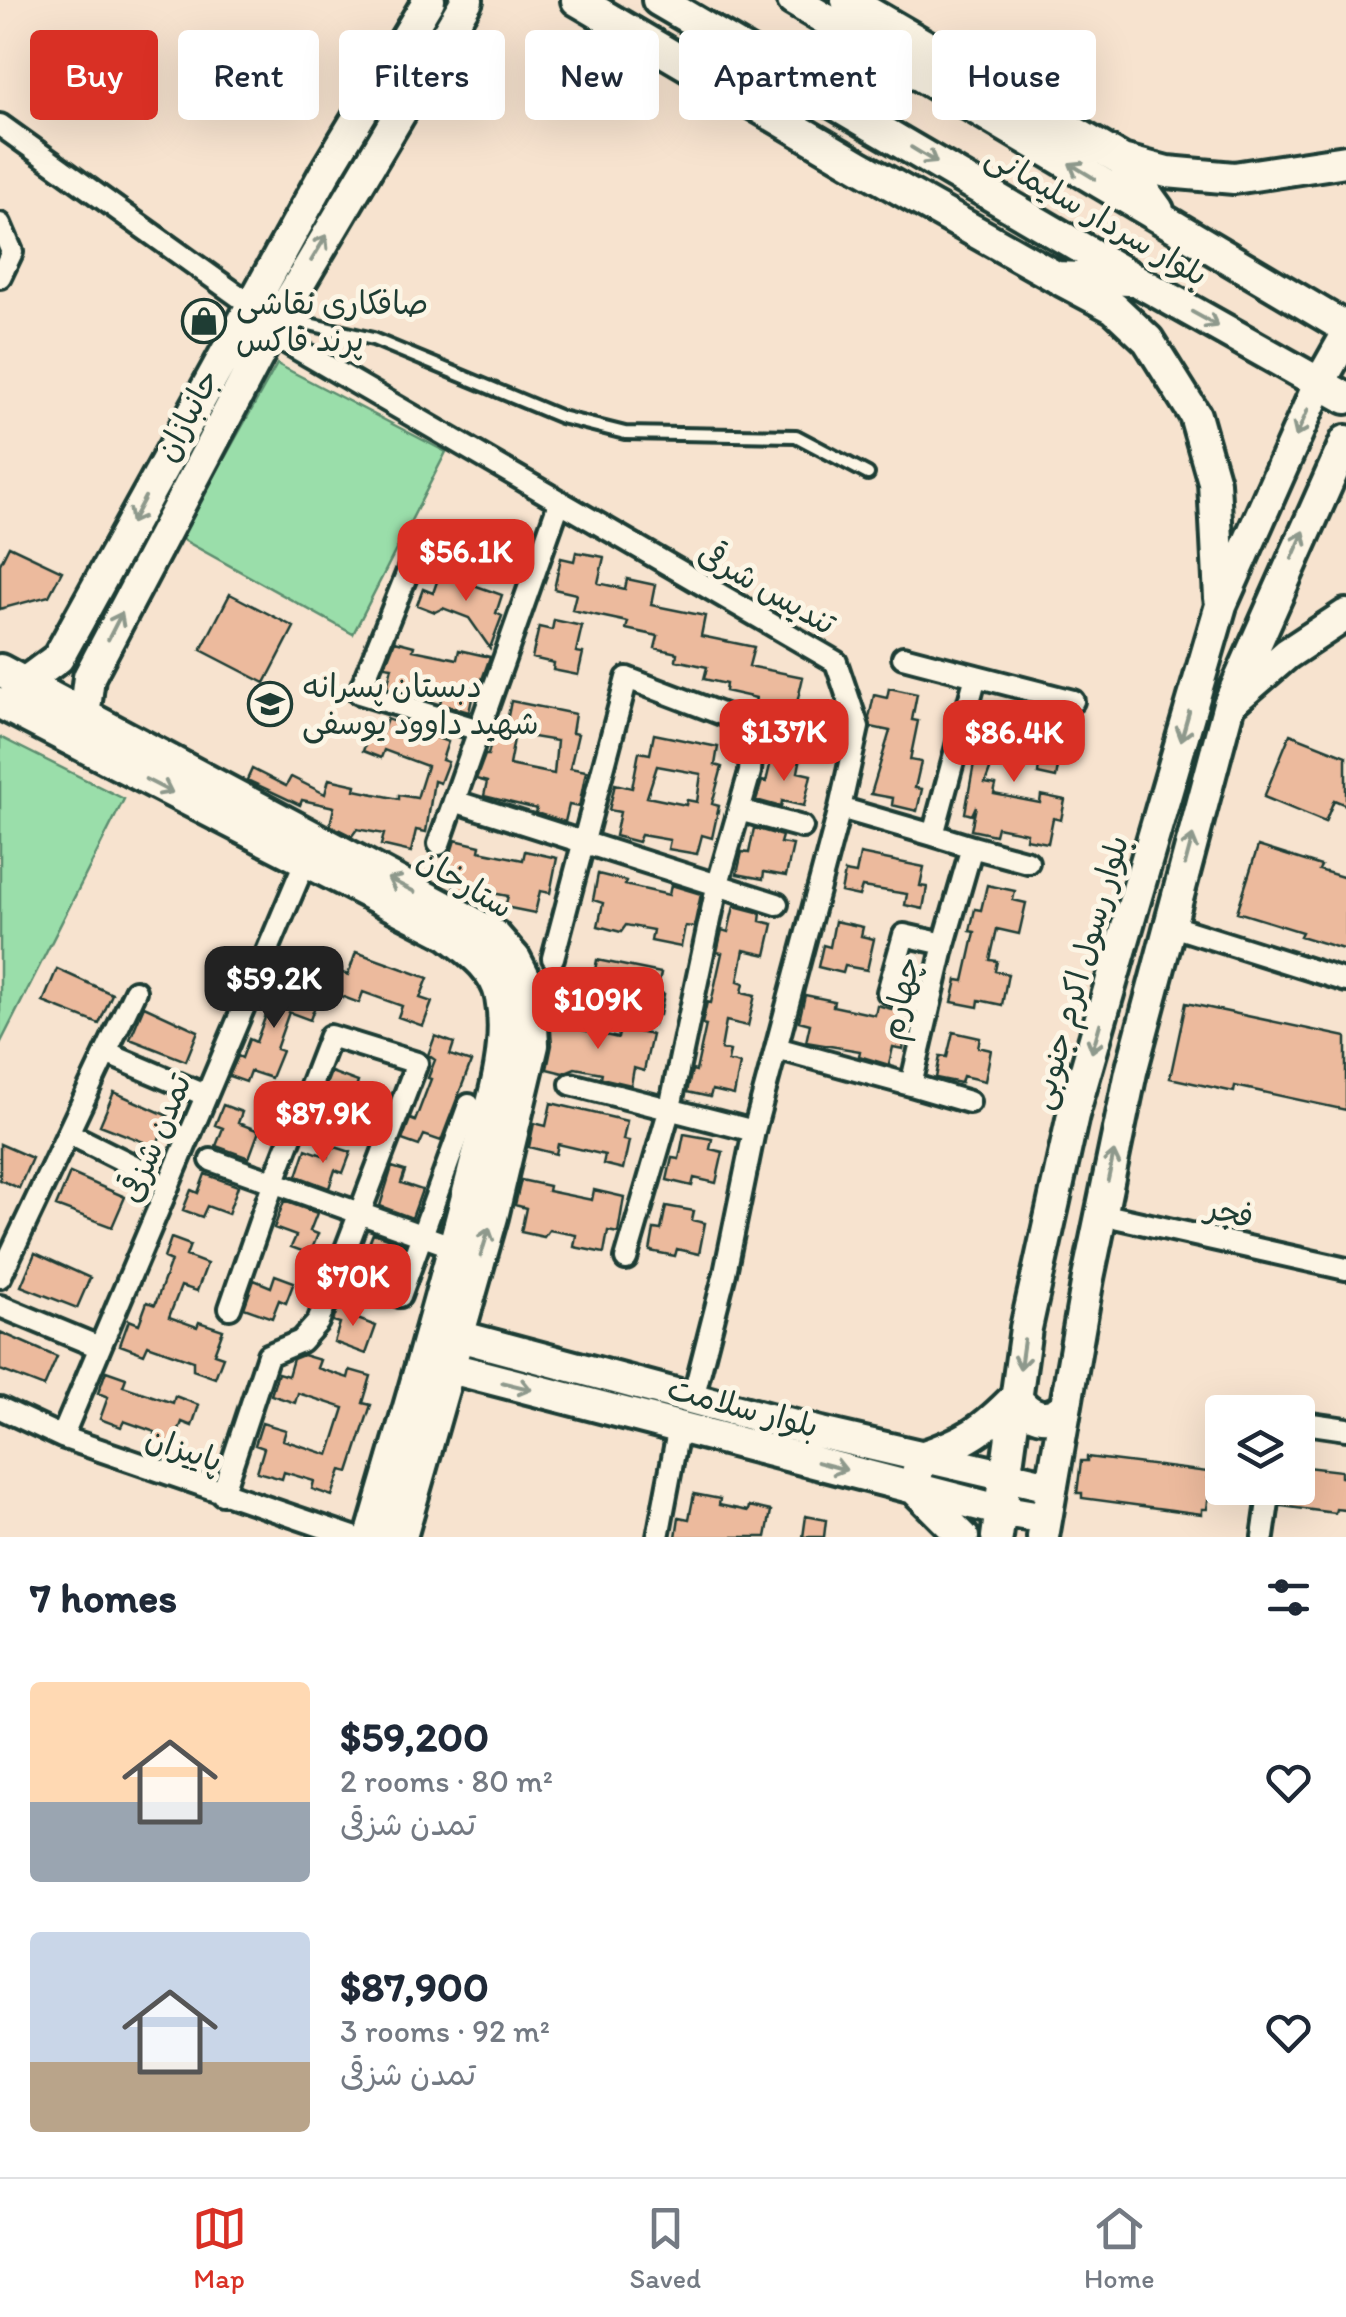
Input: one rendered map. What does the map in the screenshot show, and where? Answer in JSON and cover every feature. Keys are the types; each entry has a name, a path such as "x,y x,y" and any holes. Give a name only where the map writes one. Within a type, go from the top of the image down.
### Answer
{"main road":[{"name":"جانبازان","path":"8,691 58,658 250,305 429,0"},
{"name":"جانبازان","path":"78,729 89,678 270,333 466,0"},
{"path":"577,0 859,166 1114,308 1148,340 1195,415 1214,482 1220,604"},
{"name":"بلوار سردار سلیمانی","path":"658,0 1333,391"},
{"name":"بلوار سردار سلیمانی","path":"793,0 914,56 1166,220 1346,328"},
{"path":"847,0 914,56 1122,160 1167,172 1234,178 1346,161"},
{"path":"859,166 880,128"},
{"path":"1122,160 1166,220"},
{"path":"1056,277 1136,280"},
{"name":"بلوار رسول اکرم جنوبی","path":"998,1524 1026,1328 1074,1115 1220,604 1333,391 1346,336"},
{"path":"1044,1527 1130,1072 1229,704 1346,441"},
{"path":"1229,704 1287,654 1346,615"},
{"path":"8,691 78,729"},
{"name":"ستارخان","path":"78,729 306,862 448,934 480,960 500,993 500,1067 454,1247 445,1332"},
{"name":"ستارخان","path":"78,729 465,918 495,936 516,959 530,988 533,1046 492,1218 445,1332"},
{"path":"401,1537 445,1332"},
{"name":"بلوار سلامت","path":"445,1332 921,1457 1050,1486"},
{"path":"372,1537 436,1364"},
{"name":"بلوار سلامت","path":"436,1364 914,1488 998,1524 1044,1527"},
{"path":"963,1537 914,1488 921,1457 988,1426 1016,1397 1028,1413 1038,1416 1049,1416 1065,1406"}],"street":[{"path":"0,124 250,305"},
{"path":"0,224 12,252 0,277"},
{"name":"تندیس شرقی","path":"270,333 836,662 858,726 754,1131 693,1398"},
{"path":"440,844 558,503"},
{"path":"416,554 359,693 480,730"},
{"path":"903,657 1073,701"},
{"path":"934,834 976,676"},
{"path":"553,958 627,678 753,726 750,772 717,887 670,1108 626,1259"},
{"path":"454,802 778,904"},
{"path":"840,808 1028,862"},
{"path":"740,810 802,827"},
{"name":"چهارم","path":"776,1048 911,1085 944,944 972,847"},
{"name":"تمدن شزقی","path":"62,1438 306,862"},
{"path":"1169,925 1346,981"},
{"path":"929,1006 888,992 904,935 944,944"},
{"path":"0,1277 135,991"},
{"path":"222,1494 268,1354 301,1341 318,1322 415,1062 330,1036 230,1308"},
{"path":"106,1053 205,1096"},
{"path":"571,1084 754,1131"},
{"path":"911,1085 969,1102"},
{"path":"337,1273 400,1296 469,1106"},
{"path":"68,1133 144,1171"},
{"path":"211,1160 454,1247"},
{"name":"فجر","path":"1101,1214 1346,1269"},
{"path":"0,1306 99,1347"},
{"name":"پاییزان","path":"0,1408 62,1438 352,1537"},
{"path":"1315,1424 1346,1429"},
{"path":"658,1537 679,1426"},
{"path":"1263,1537 1268,1505"}],"lane":[{"path":"270,333 301,322 374,339 560,418 625,433 796,436 868,474"}],"green space":[{"path":"277,364 446,452 353,634 180,538"},
{"path":"0,737 124,799 0,1044"}],"building":[{"path":"9,546 62,571 49,596 0,609 0,564"},
{"path":"576,552 604,557 598,583 625,589 627,579 655,585 651,605 705,616 701,636 754,647 749,666 803,677 797,703 804,704 799,727 774,721 775,714 753,709 756,698 725,691 726,684 704,679 707,667 676,660 677,653 655,648 658,636 626,629 628,622 572,610 576,594 554,589 561,558 574,561"},
{"path":"440,573 502,595 496,613 502,616 490,648 469,618 443,608 435,612 417,605 423,589 433,593"},
{"path":"230,594 294,627 265,683 201,650"},
{"path":"554,620 582,626 576,652 583,653 578,675 553,670 554,663 532,658 539,627 552,630"},
{"path":"395,641 414,646 413,650 457,659 459,650 490,657 478,691 474,690 469,712 440,704 442,695 415,689 411,695 387,687 392,667 385,666"},
{"path":"889,688 917,694 912,720 918,721 910,760 921,762 915,788 922,789 917,811 892,805 893,798 871,794 890,731 871,727 869,718 874,695 887,698"},
{"path":"511,701 575,714 572,733 578,734 570,768 586,771 579,807 569,805 565,822 536,813 537,809 484,796 487,782 476,779 488,755 497,719 507,721","holes":["515,734 557,741 554,774 509,765"]},
{"path":"387,719 448,742 442,760 448,762 440,783 434,781 426,832 416,830 411,852 381,845 384,834 357,829 352,836 330,825 334,807 302,800 300,805 247,780 252,769 286,786 291,777 325,794 329,779 356,785 355,790 399,799 399,795 417,798 427,766 384,750 381,758 363,751 369,734 380,738"},
{"path":"993,723 1057,736 1053,754 1060,756 1056,778 1038,774 1039,765 995,756 985,783 996,785 994,794 1040,803 1041,795 1065,800 1061,820 1053,818 1048,843 1026,839 1027,833 997,827 995,835 971,830 976,806 972,815 965,813 978,741 989,743"},
{"path":"654,734 718,747 715,765 722,767 712,804 719,806 712,838 702,835 697,854 668,849 670,840 641,835 638,842 615,836 620,812 609,810 615,784 632,788 639,752 650,754","holes":["657,766 701,774 697,802 687,800 686,805 647,797"]},
{"path":"1290,734 1346,756 1346,805 1334,800 1325,822 1264,797"},
{"path":"772,757 800,762 798,772 811,775 804,806 782,801 781,807 756,800 762,781 766,782"},
{"path":"754,828 782,836 780,843 793,845 786,876 764,872 763,879 737,874 742,852 749,853"},
{"path":"455,840 480,846 479,851 523,860 525,851 557,858 550,893 540,891 535,913 505,907 508,896 477,890 476,897 453,890 458,868 447,866"},
{"path":"1258,846 1346,878 1346,950 1237,912"},
{"path":"860,854 924,867 920,886 927,887 923,909 905,905 907,894 862,887 859,896 841,892 845,872 856,874"},
{"path":"598,874 669,895 671,885 701,894 694,927 685,926 681,947 651,941 653,930 626,925 621,932 598,926 603,903 593,900"},
{"path":"987,885 1015,891 1013,900 1026,903 1019,934 997,929 990,960 997,961 995,971 1008,974 1002,1005 979,1000 978,1007 952,1002 957,980 964,981 975,932 970,931 975,909 981,910"},
{"path":"734,906 761,913 760,921 773,924 766,955 744,950 738,981 744,983 742,992 755,995 748,1026 726,1021 721,1049 730,1051 728,1061 740,1064 734,1095 712,1090 710,1097 687,1092 692,1070 696,1071 706,1025 702,1024 722,953 717,952 722,930 728,932"},
{"path":"835,921 863,927 861,936 874,939 867,970 845,966 843,973 818,967 823,945 830,947"},
{"path":"356,952 428,978 420,998 432,1002 423,1026 398,1017 402,1006 363,992 359,1003 330,992 337,971 348,975"},
{"path":"597,960 661,973 657,992 664,994 654,1024 632,1000 578,995 582,978 593,980"},
{"path":"57,969 112,994 99,1024 43,1002"},
{"path":"288,980 320,992 310,1020 289,1012 276,1049 282,1051 271,1078 250,1071 246,1082 229,1076 249,1039 256,1042 273,996 281,999"},
{"path":"805,995 875,1015 877,1005 910,1014 903,1049 893,1047 889,1065 859,1056 860,1051 806,1042 810,1024 799,1021"},
{"path":"1186,1003 1346,1037 1346,1110 1235,1086 1234,1092 1170,1078"},
{"path":"144,1006 198,1031 186,1061 130,1039"},
{"path":"550,1018 618,1038 620,1028 652,1035 644,1071 634,1068 631,1085 601,1078 602,1073 575,1068 563,1073 547,1069 552,1045"},
{"path":"953,1032 980,1038 978,1047 991,1050 985,1081 963,1076 961,1083 936,1078 940,1056 947,1057"},
{"path":"435,1036 454,1043 450,1055 471,1062 441,1141 424,1135 419,1146 402,1140 410,1119 415,1121 431,1079 428,1078 435,1060 428,1055"},
{"path":"331,1072 358,1082 352,1101 359,1104 352,1124 332,1117 337,1106 320,1100"},
{"path":"114,1092 168,1116 156,1147 100,1125"},
{"path":"551,1103 627,1121 623,1140 629,1141 623,1169 603,1164 605,1155 558,1144 556,1154 529,1147 534,1123 546,1126"},
{"path":"223,1105 242,1112 238,1123 259,1131 249,1158 216,1146 223,1128 215,1125"},
{"path":"684,1134 712,1139 710,1149 723,1152 716,1183 694,1178 692,1186 667,1180 672,1158 679,1159"},
{"path":"0,1144 32,1158 19,1188 0,1180"},
{"path":"332,1146 351,1152 343,1173 335,1170 329,1188 297,1176 306,1149 328,1157"},
{"path":"392,1167 405,1171 401,1183 422,1190 412,1218 380,1206"},
{"path":"70,1173 125,1197 112,1227 56,1206"},
{"path":"205,1174 238,1186 228,1214 207,1206 202,1217 183,1210 191,1190 198,1193"},
{"path":"521,1180 549,1186 548,1191 592,1200 594,1190 624,1197 618,1233 608,1231 604,1253 574,1247 576,1235 549,1230 544,1237 521,1232 526,1208 515,1205"},
{"path":"284,1201 317,1213 310,1231 318,1234 310,1254 291,1247 296,1236 274,1228"},
{"path":"666,1206 694,1211 692,1220 705,1223 699,1254 677,1249 675,1256 650,1251 654,1229 661,1230"},
{"path":"373,1233 404,1244 394,1271 374,1264 372,1271 355,1265"},
{"path":"171,1238 190,1245 186,1256 207,1264 197,1291 181,1286 169,1317 197,1327 199,1322 223,1330 214,1354 223,1357 215,1378 193,1370 193,1361 148,1345 144,1354 120,1345 129,1320 139,1324 147,1302 155,1305 171,1261 164,1258"},
{"path":"35,1253 90,1278 77,1308 21,1286"},
{"path":"275,1275 294,1282 286,1303 279,1300 272,1318 244,1308 254,1280 271,1287"},
{"path":"341,1300 359,1307 355,1318 376,1326 366,1354 334,1342 340,1323 333,1321"},
{"path":"0,1332 57,1357 44,1387 0,1370"},
{"path":"303,1355 320,1360 317,1368 348,1378 350,1370 371,1376 363,1403 371,1405 349,1472 341,1470 332,1496 312,1489 314,1481 284,1472 282,1479 257,1472 264,1448 255,1445 262,1423 286,1430 283,1440 329,1455 344,1408 298,1393 295,1403 271,1395 278,1373 288,1376 293,1359"},
{"path":"106,1371 126,1378 123,1386 173,1403 175,1396 199,1405 192,1426 182,1422 173,1447 152,1439 155,1432 124,1421 121,1427 100,1419 108,1397 98,1393"},
{"path":"1087,1457 1205,1472 1207,1509 1202,1509 1202,1514 1082,1498 1082,1493 1077,1493 1081,1461 1087,1461"},
{"path":"1315,1468 1341,1471 1341,1477 1346,1478 1346,1510 1336,1509 1335,1513 1281,1506 1315,1505"},
{"path":"694,1494 720,1499 719,1505 771,1511 766,1537 676,1537 679,1517 689,1519"},
{"path":"806,1516 826,1520 824,1537 803,1537"}],"place":[{"name":"صافکاری نقاشی پرند فاکس","path":"204,321"},
{"name":"دبستان پسرانه شهید داوود یوسفی","path":"270,704"}]}
